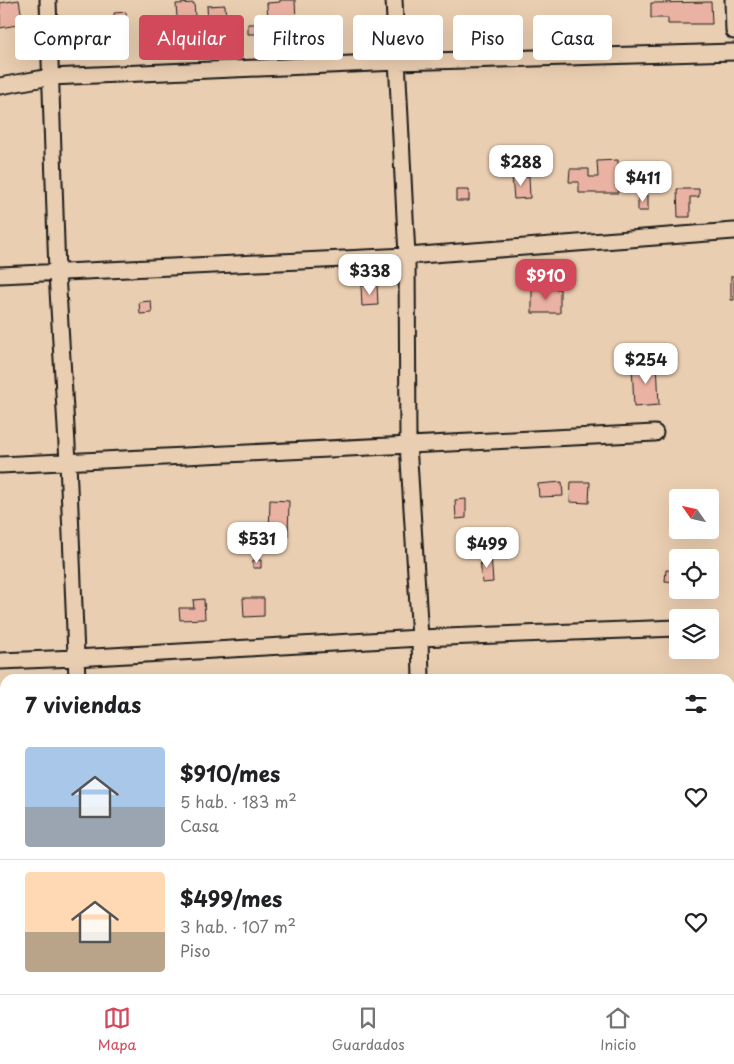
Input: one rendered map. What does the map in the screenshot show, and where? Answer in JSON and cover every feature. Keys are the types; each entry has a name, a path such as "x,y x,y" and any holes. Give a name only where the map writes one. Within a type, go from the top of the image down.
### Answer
{"street":[{"path":"48,0 56,273 68,462 77,674"},
{"path":"394,0 407,256 408,444 421,674"},
{"path":"732,0 734,31"},
{"path":"0,86 50,77 398,62 734,52"},
{"path":"0,275 407,256 734,231"},
{"path":"0,465 655,433"},
{"path":"0,661 420,638 669,628"}],"building":[{"path":"19,0 22,15 15,15 15,25 0,28 0,3"},
{"path":"280,0 295,0 296,15 268,15 267,3 280,2"},
{"path":"711,2 712,24 668,24 668,18 651,18 651,3"},
{"path":"194,3 195,15 177,15 176,4"},
{"path":"225,5 226,15 208,15 207,6"},
{"path":"126,12 126,15 114,15 114,13"},
{"path":"248,24 254,24 254,34 248,34"},
{"path":"618,160 618,193 579,193 579,182 569,182 570,169 589,169 589,177 598,177 597,161"},
{"path":"529,176 530,198 514,199 512,177"},
{"path":"677,189 699,189 699,197 690,197 690,217 678,217"},
{"path":"456,190 469,190 469,201 456,201"},
{"path":"638,195 648,195 648,211 638,211"},
{"path":"731,276 734,276 734,300 731,300"},
{"path":"377,285 378,305 362,306 361,286"},
{"path":"532,289 560,289 560,313 532,313"},
{"path":"151,301 152,313 140,314 139,302"},
{"path":"657,362 659,405 634,407 632,364"},
{"path":"562,482 563,496 539,497 538,484"},
{"path":"571,482 590,482 589,503 570,502"},
{"path":"466,499 466,518 456,519 455,500"},
{"path":"270,500 289,501 288,537 269,536"},
{"path":"491,555 493,582 482,583 480,556"},
{"path":"253,560 261,560 261,568 253,568"},
{"path":"666,570 669,570 669,581 665,581"},
{"path":"243,598 264,598 264,616 244,617"},
{"path":"204,599 205,619 180,620 179,608 194,608 193,600"}]}
